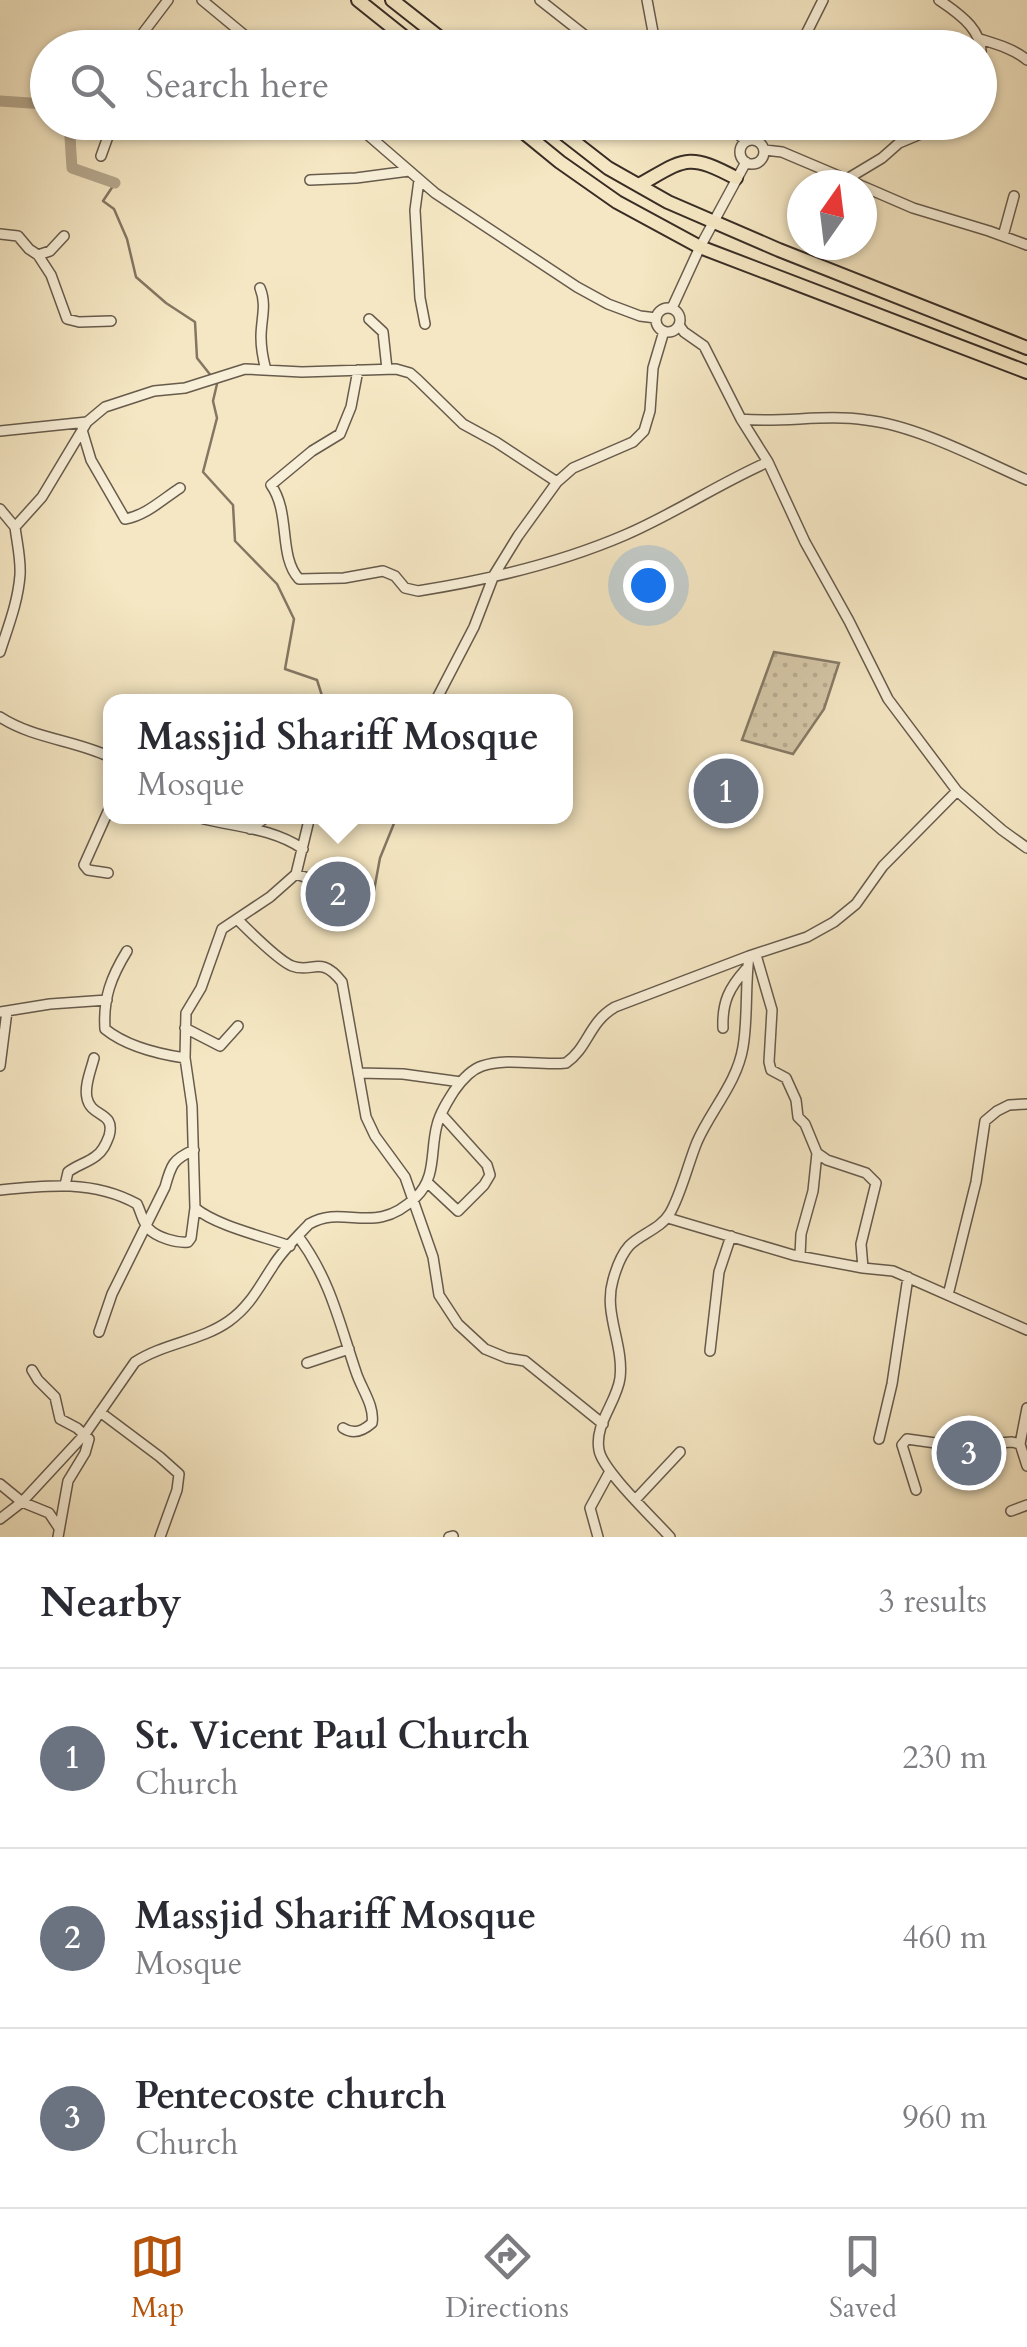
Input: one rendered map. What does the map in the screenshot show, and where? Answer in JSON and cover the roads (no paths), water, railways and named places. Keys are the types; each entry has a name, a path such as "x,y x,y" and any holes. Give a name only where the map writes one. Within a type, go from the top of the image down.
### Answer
{"highway":[{"path":"358,0 396,30"},
{"path":"392,0 430,30"},
{"path":"533,140 618,202 700,247 1027,372"},
{"path":"572,140 608,168 668,202 1027,348"},
{"path":"638,185 691,160 736,178"}],"street":[{"path":"145,30 168,0"},
{"path":"202,0 238,30"},
{"path":"540,0 578,30"},
{"path":"647,0 653,30"},
{"path":"807,30 823,0"},
{"path":"939,0 965,20 971,30"},
{"path":"997,48 1027,60"},
{"path":"100,156 106,140"},
{"path":"373,140 419,180 577,287 608,304 656,318"},
{"path":"860,170 908,140"},
{"path":"746,141 759,142 764,150 759,162 746,162 740,153 746,141"},
{"path":"764,150 782,152 825,170"},
{"path":"672,308 746,162"},
{"path":"310,180 408,171"},
{"path":"419,180 416,210 425,324"},
{"path":"877,192 1027,245"},
{"path":"1002,236 1014,196"},
{"path":"0,234 18,236 29,250 38,254 51,275 66,319 111,321"},
{"path":"38,254 50,250 64,236"},
{"path":"260,288 265,300 261,334 266,370"},
{"path":"656,318 662,309 672,308 680,315 679,325 684,332 704,346 768,462 805,542 888,699 957,792 1027,848"},
{"path":"656,318 664,331 671,332 679,325"},
{"path":"369,319 383,332 387,370"},
{"path":"439,694 474,627 494,575 557,482 574,468 640,438 650,411 654,368 664,331"},
{"path":"15,527 42,497 85,426 105,407 154,391 185,388 245,368 396,369 410,374 463,424 557,482"},
{"path":"358,370 351,407 340,434 312,450 271,485 282,506 285,536 295,576 300,580 383,572 395,576 405,588 418,591 563,558 620,537 768,462"},
{"path":"741,419 866,420 925,436 1027,480"},
{"path":"0,431 85,426"},
{"path":"85,426 97,473 125,519 141,514 180,488"},
{"path":"0,509 15,527 20,573 0,652"},
{"path":"0,717 16,727 103,754"},
{"path":"0,1520 85,1434 136,1362 147,1354 215,1329 244,1310 274,1263 314,1221 379,1219 414,1199 432,1167 441,1114 460,1082 473,1070 517,1062 566,1062 600,1017 610,1010 807,937 846,914 883,866 957,792"},
{"path":"103,824 84,866 108,873"},
{"path":"229,824 270,832 303,849"},
{"path":"250,829 257,824"},
{"path":"0,1190 66,1185 108,1192 134,1202 149,1229 178,1242 188,1242 194,1208 194,1150 185,1058 186,1013 201,988 224,926 270,897 296,874 308,824"},
{"path":"296,874 334,888"},
{"path":"236,919 292,966 326,968 341,981 369,1125 405,1177 433,1257 439,1295 458,1324 484,1349 525,1361 602,1424"},
{"path":"128,951 112,976 105,1029 148,1050 185,1058"},
{"path":"723,1028 726,996 751,959"},
{"path":"751,959 772,1010 770,1068 786,1078 796,1100 798,1117 817,1153 813,1191 800,1234 800,1256"},
{"path":"670,1537 609,1473 599,1451 602,1424 620,1377 609,1300 614,1276 630,1244 668,1218 700,1135 732,1082 744,1042 751,959"},
{"path":"0,1066 3,1011 107,1000"},
{"path":"185,1028 220,1046 238,1026"},
{"path":"66,1185 68,1172 100,1153 111,1127 87,1099 94,1058"},
{"path":"358,1074 404,1074 460,1082"},
{"path":"948,1295 976,1182 985,1122 1008,1105 1027,1104"},
{"path":"427,1182 458,1211 490,1175 489,1168 441,1114"},
{"path":"100,1332 106,1308 140,1237 149,1229 174,1162 194,1150"},
{"path":"817,1153 866,1172 876,1183 860,1244 863,1268"},
{"path":"194,1208 290,1246"},
{"path":"668,1218 800,1256 893,1271 1027,1330"},
{"path":"298,1236 322,1276 341,1320 373,1418 361,1431 344,1428"},
{"path":"710,1350 720,1272 731,1236"},
{"path":"879,1439 908,1277"},
{"path":"307,1362 350,1348"},
{"path":"32,1370 54,1397 60,1419 89,1439 68,1480 59,1532"},
{"path":"1027,1408 1020,1444 1027,1466"},
{"path":"100,1412 179,1474 160,1537"},
{"path":"916,1490 902,1445 907,1440 957,1446 1020,1444"},
{"path":"636,1500 680,1452"},
{"path":"598,1537 590,1508 609,1473"},
{"path":"0,1484 22,1502 44,1510 56,1520 59,1532"},
{"path":"1011,1511 1027,1506"}],"waterway":[{"path":"0,101 30,103"},
{"path":"70,140 72,168 115,183"},
{"path":"115,183 103,201 114,209 127,239 136,277 195,322 197,358 212,377"},
{"path":"217,384 213,401 217,418 203,472 233,505 235,541 277,584 294,619 285,669 317,680 321,694"},
{"path":"373,896 380,858 394,824"}],"place":[{"name":"St. Vicent Paul Church","path":"726,791"},
{"name":"Massjid Shariff Mosque","path":"338,894"},
{"name":"Pentecoste church","path":"969,1453"}]}
